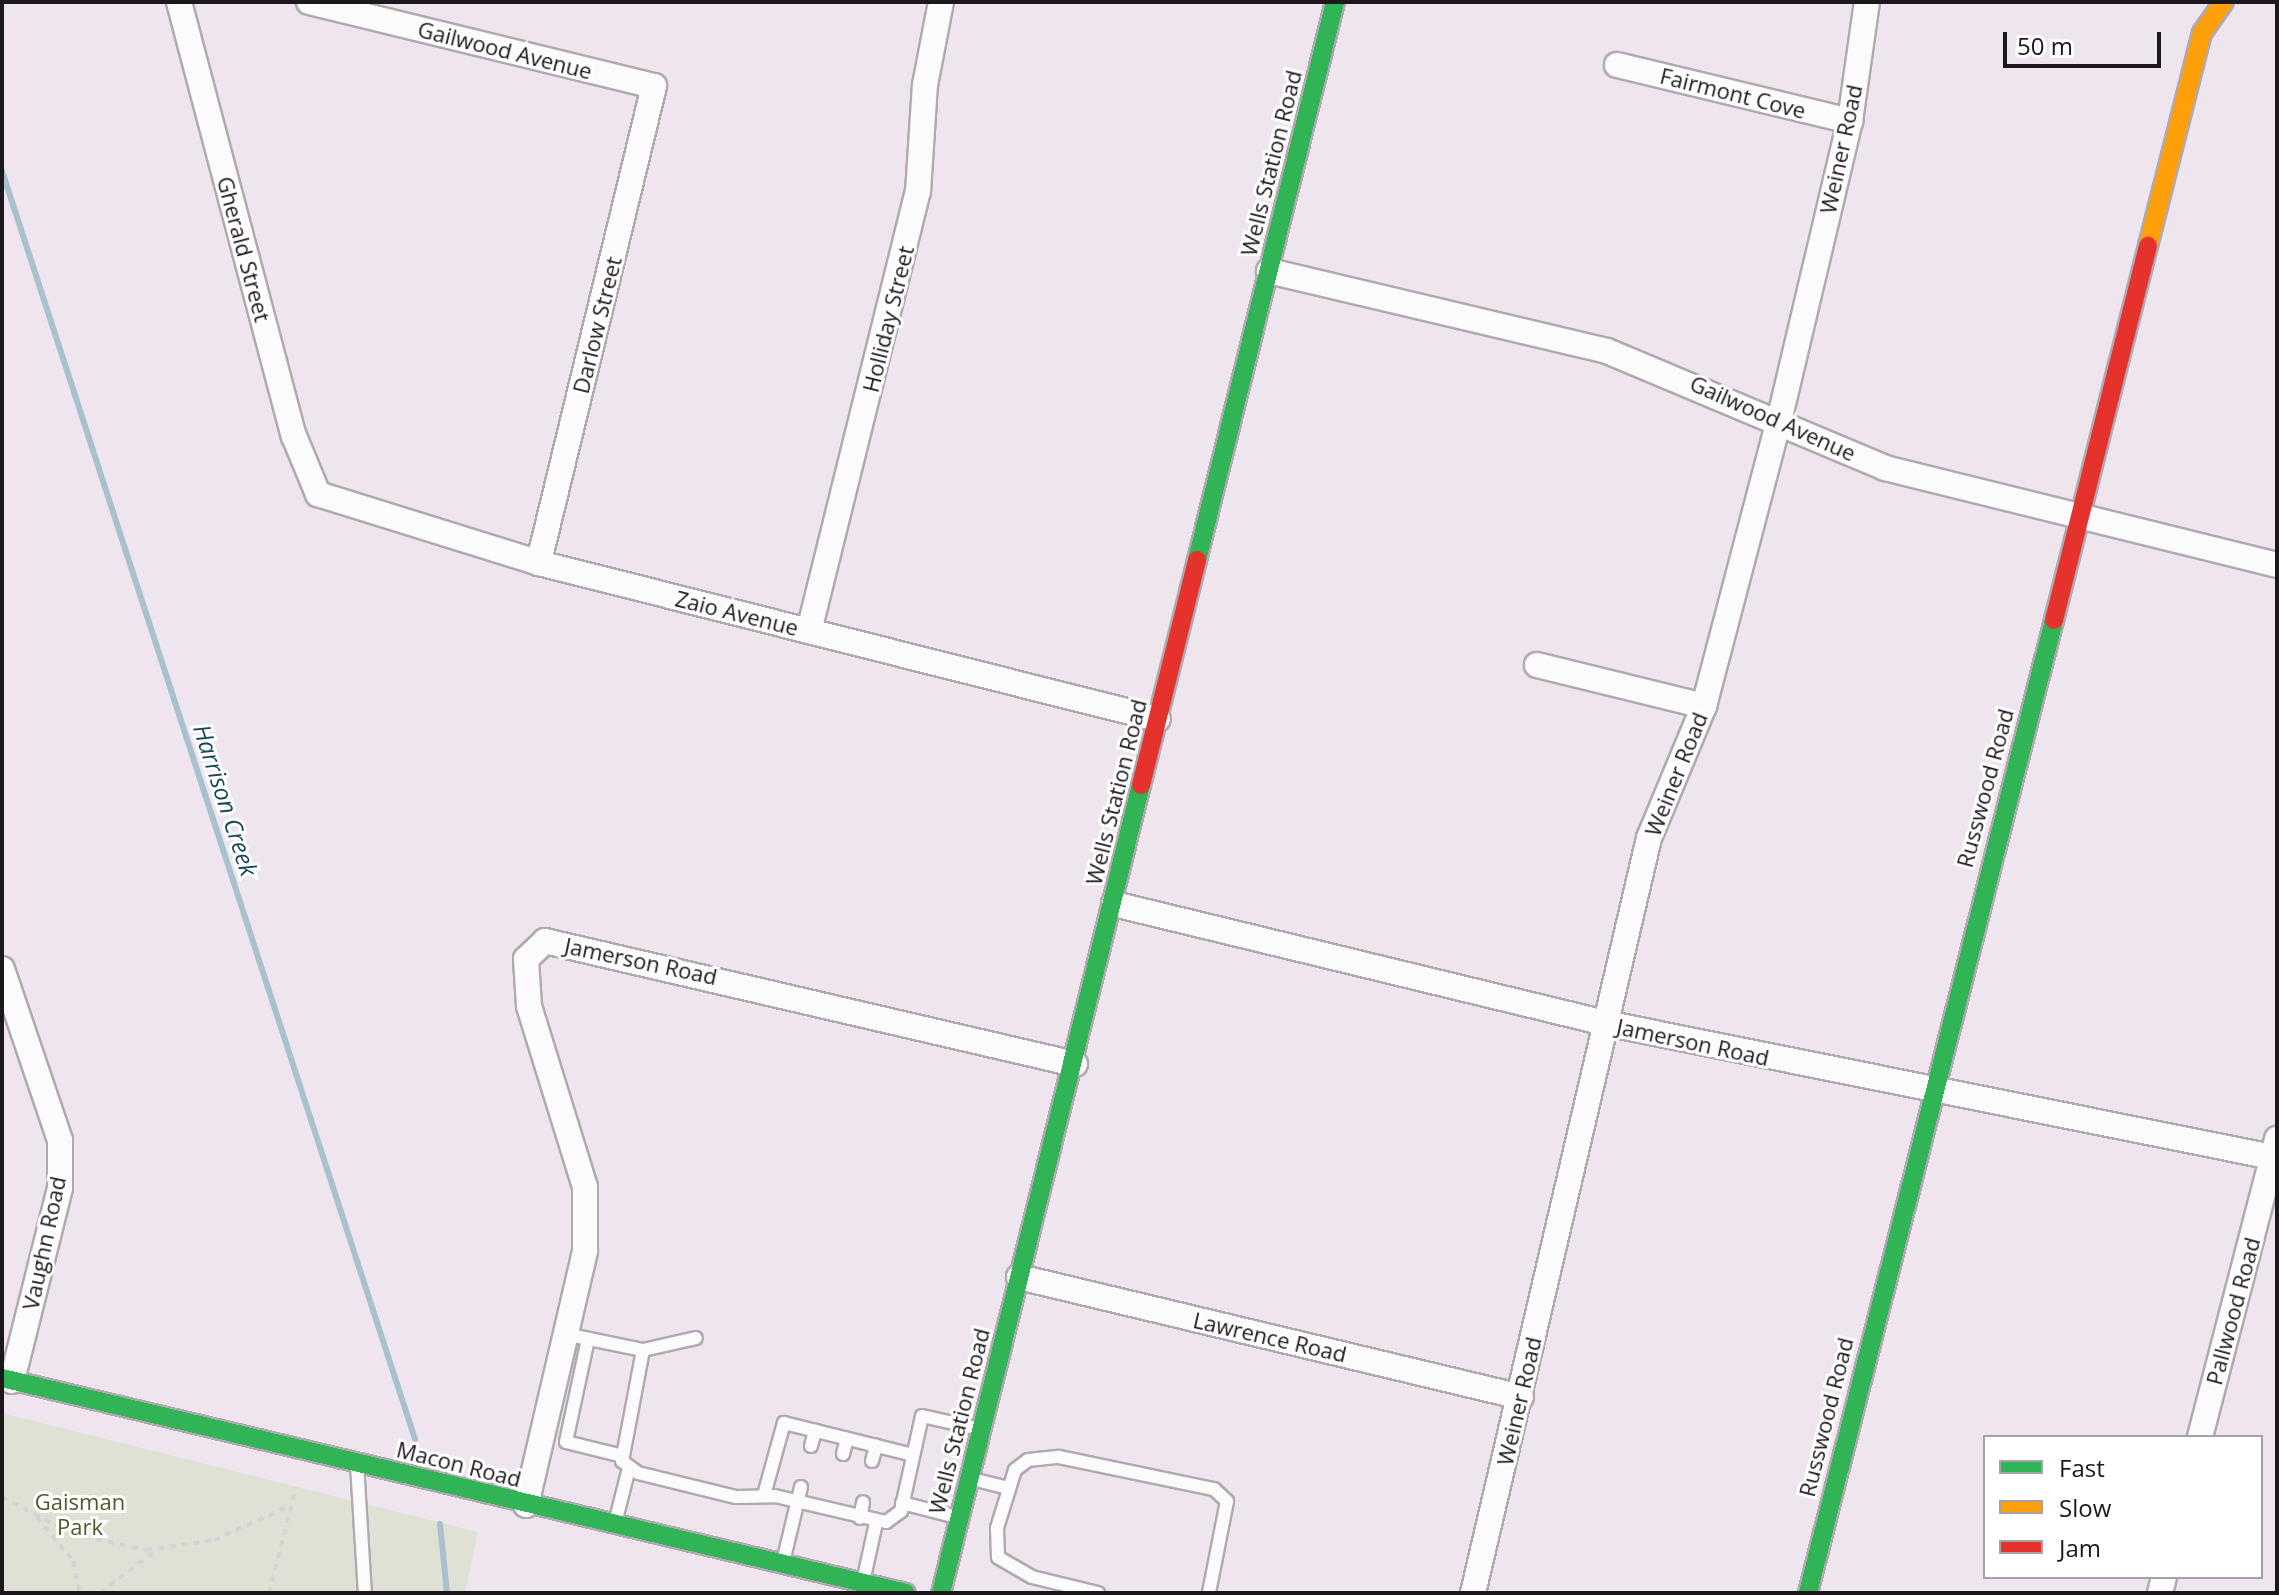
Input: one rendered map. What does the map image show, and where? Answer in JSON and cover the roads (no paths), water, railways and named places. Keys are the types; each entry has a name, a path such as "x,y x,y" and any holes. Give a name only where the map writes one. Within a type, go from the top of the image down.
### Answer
{"street":[{"name":"Gherald Street","path":"179,2 294,436 318,494"},
{"name":"Gailwood Avenue","path":"309,2 654,86"},
{"name":"Holliday Street","path":"809,631 918,192 927,73 941,2"},
{"name":"Wells Station Road","path":"941,1593 980,1429 1075,1064 1335,2"},
{"name":"Weiner Road","path":"1473,1593 1654,817 1704,706 1779,421 1850,121 1867,2"},
{"name":"Russwood Road","path":"1808,1593 1930,1091 2081,520 2202,33 2224,2"},
{"name":"Fairmont Cove","path":"1617,65 1850,121"},
{"name":"Darlow Street","path":"539,563 654,86"},
{"name":"Gailwood Avenue","path":"1269,271 1607,351 1885,468 2081,520 2277,565"},
{"name":"Zaio Avenue","path":"318,494 539,563 1158,719"},
{"path":"1537,665 1704,706"},
{"name":"Jamerson Road","path":"1114,904 1605,1023 1930,1091 2276,1151"},
{"name":"Jamerson Road","path":"526,1505 577,1337 585,1251 585,1187 529,1006 526,959 545,941 1075,1064"},
{"name":"Vaughn Road","path":"2,969 60,1140 60,1188 7,1380"},
{"name":"Pallwood Road","path":"2201,1435 2276,1151"},
{"name":"Lawrence Road","path":"1019,1277 1521,1397"},
{"name":"Macon Road","path":"7,1380 906,1593"}],"lane":[{"path":"696,1338 643,1350 577,1337 566,1442 619,1455 629,1468 736,1497 764,1495 876,1523 894,1518 902,1503 922,1416 980,1429"},
{"path":"619,1455 643,1350"},
{"path":"764,1495 784,1423 913,1455"},
{"path":"811,1446 815,1431"},
{"path":"843,1454 847,1438"},
{"path":"872,1461 876,1446"},
{"path":"1098,1593 1032,1577 998,1557 993,1547 1015,1470 1041,1456 1214,1489 1227,1501 1209,1593"},
{"path":"357,1464 365,1593"},
{"path":"615,1525 629,1468"},
{"path":"969,1478 1009,1488"},
{"path":"783,1562 801,1487"},
{"path":"830,1511 834,1495"},
{"path":"860,1518 863,1502"},
{"path":"902,1503 960,1518"},
{"path":"863,1582 876,1523"}],"waterway":[{"name":"Harrison Creek","path":"2,171 415,1439"},
{"name":"Harrison Creek","path":"440,1524 447,1593"}],"park label":[{"name":"Gaisman Park","path":"80,1514"}]}
